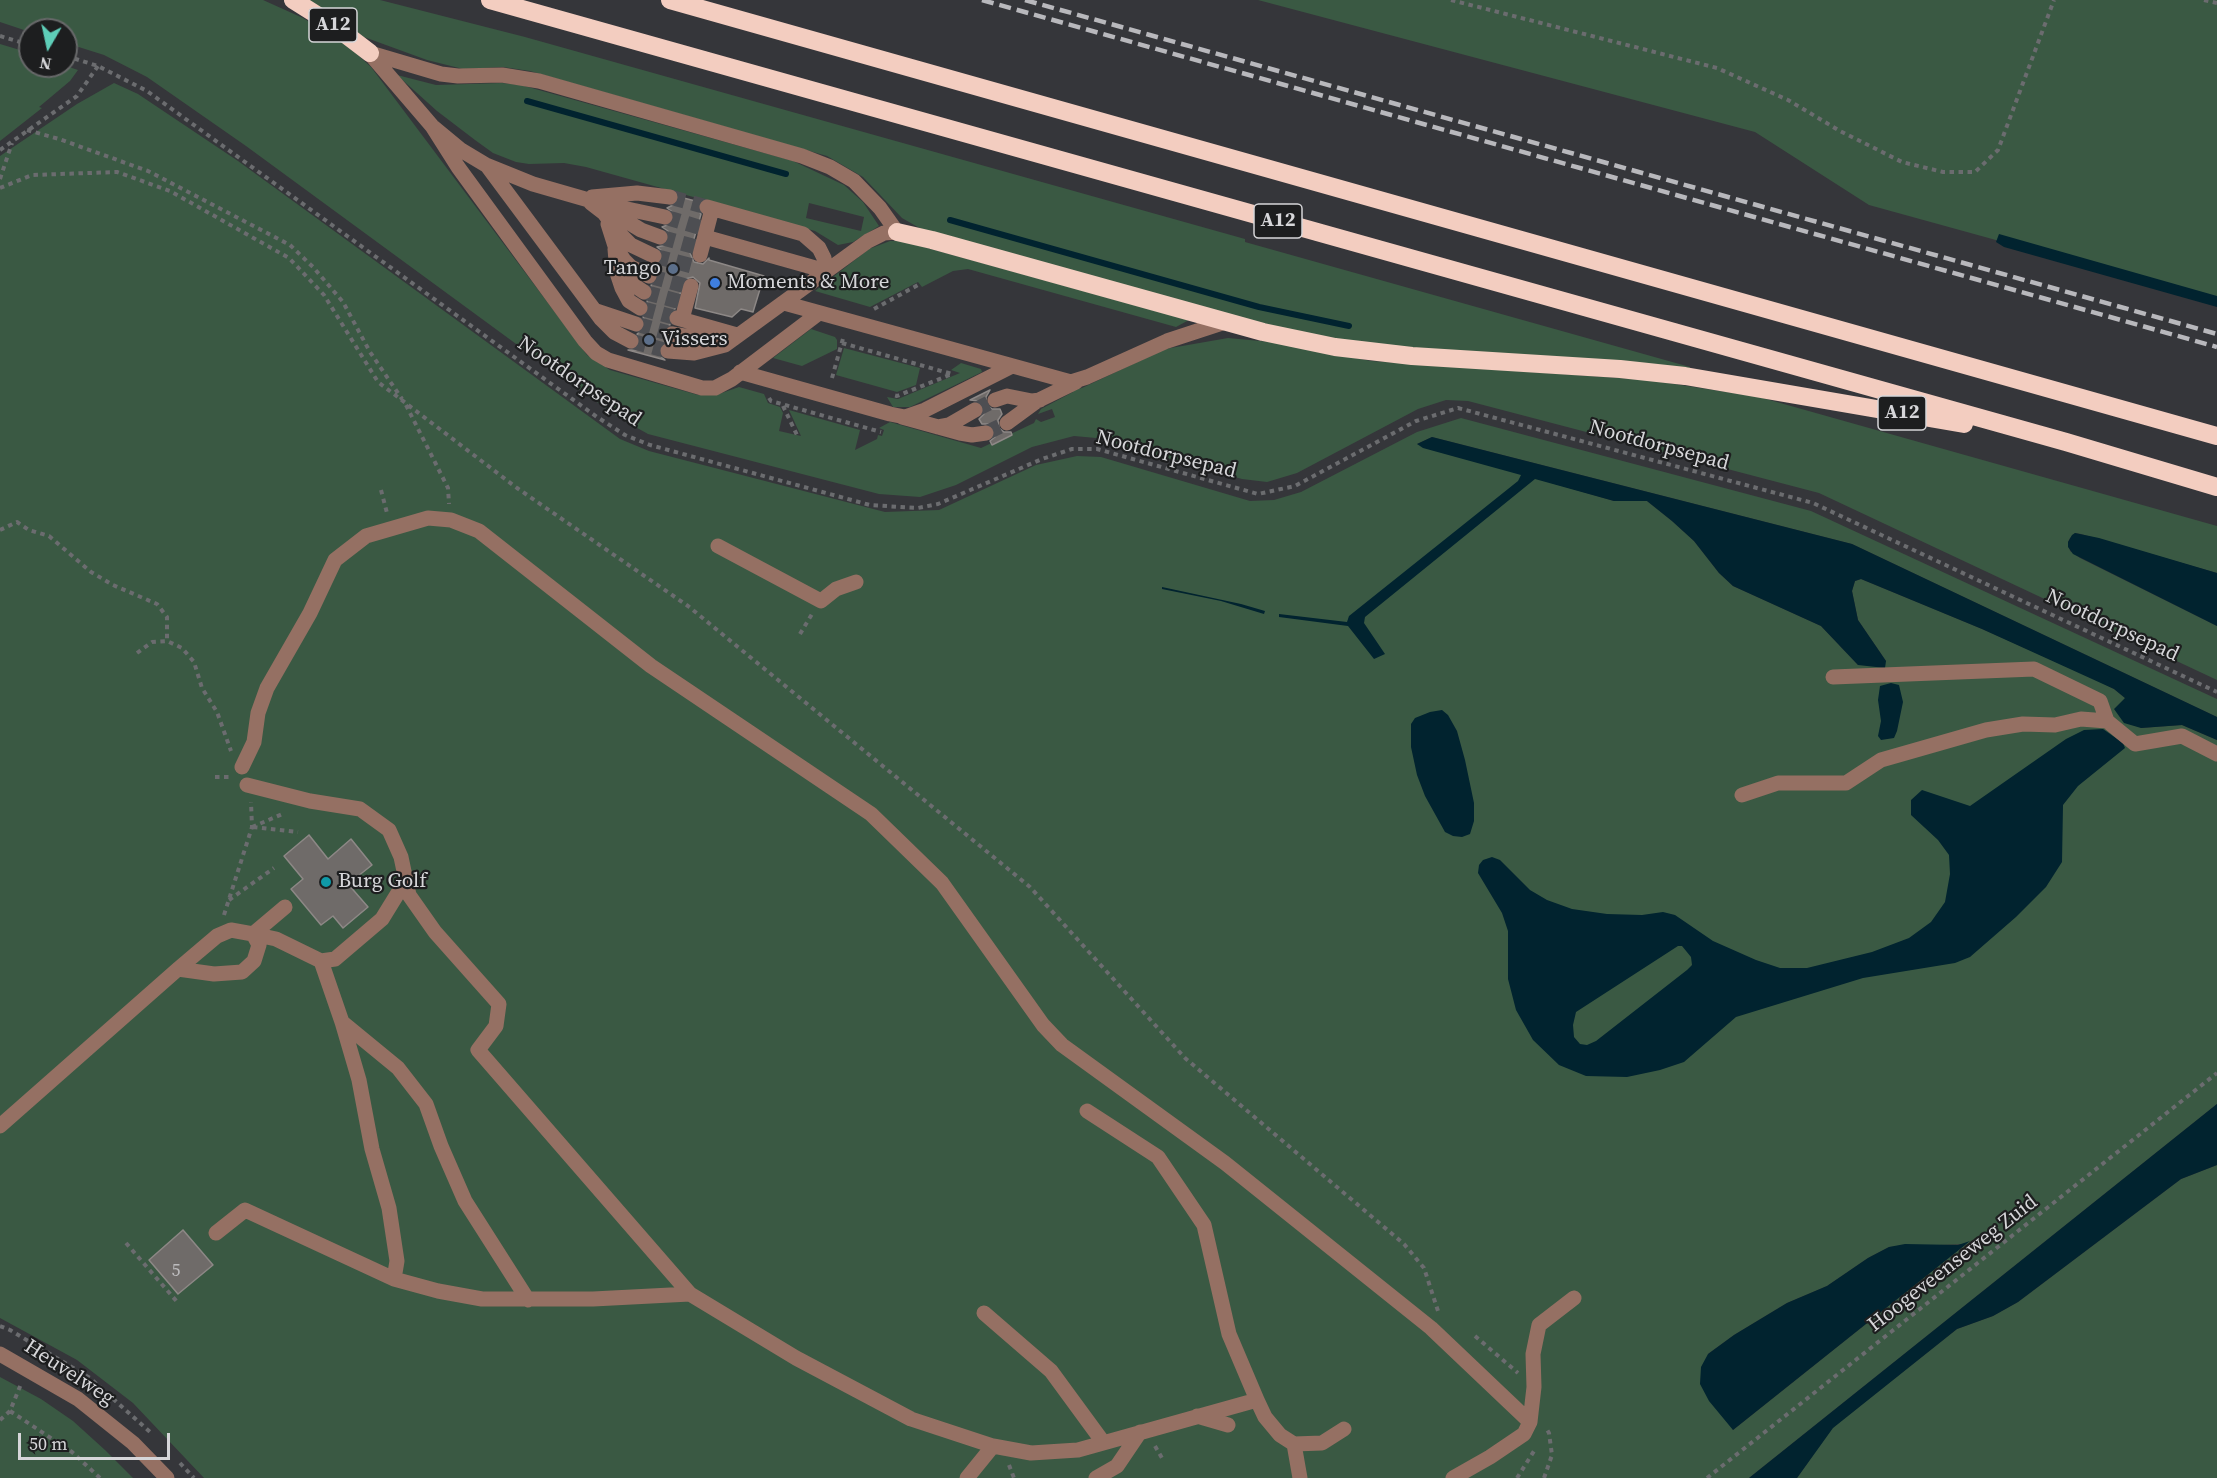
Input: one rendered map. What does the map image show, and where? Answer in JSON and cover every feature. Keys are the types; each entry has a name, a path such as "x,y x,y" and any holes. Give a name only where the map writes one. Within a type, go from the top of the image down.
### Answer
{"highway":[{"name":"A12","path":"293,0 342,31 370,53"},
{"name":"A12","path":"490,0 2066,442 2217,487"},
{"name":"A12","path":"670,0 2217,436"},
{"name":"A12","path":"897,232 1225,322 1281,336 1367,352 1473,361 1620,369 1703,378 2066,442"}],"street":[{"name":"A12","path":"370,53 432,126 458,167 585,341 600,356 618,364 705,388 719,386 819,313"},
{"name":"A12","path":"370,53 451,76 502,75 539,81 802,156 830,167 854,181 880,208 897,232"},
{"name":"A12","path":"432,126 461,150 486,165 518,179 589,201 604,213 623,238 654,256"},
{"name":"A12","path":"486,165 591,305 614,332 631,341"},
{"name":"A12","path":"577,197 636,193 670,197"},
{"name":"A12","path":"577,197 665,218"},
{"name":"A12","path":"577,197 598,205 641,230 660,237"},
{"path":"710,208 806,236 819,248 824,258 826,271 702,241 710,208"},
{"path":"604,213 626,278 633,286 644,292"},
{"path":"668,351 701,352 725,345 875,237 897,232"},
{"path":"615,246 630,267 649,276"},
{"path":"615,246 621,288 629,301 640,308"},
{"path":"689,287 679,318 740,336"},
{"path":"784,303 1067,381 1087,377"},
{"name":"A12","path":"591,305 605,315 636,324"},
{"path":"1006,423 1040,400 1087,377 1167,341 1225,322"},
{"path":"672,334 710,340 740,336"},
{"path":"890,414 906,417 916,414 1012,366"},
{"path":"740,372 930,425 972,435 986,433"},
{"path":"995,400 1007,396 1032,401 1040,400"},
{"path":"930,425 945,426 975,410"},
{"path":"242,767 254,742 258,713 267,688 310,613 335,560 366,537 428,518 451,520 479,531 651,666 871,814 942,883 1043,1025 1062,1045 1225,1163 1414,1314 1527,1428"},
{"path":"718,546 821,601 836,589 856,582"},
{"path":"1833,677 2034,669 2100,701 2107,721 2135,744 2182,736 2217,754"},
{"path":"1742,795 1778,783 1846,783 1881,760 1986,730 2023,723 2055,726 2081,719 2107,721"},
{"path":"247,785 310,801 360,809 389,830 401,857 409,896 435,932 499,1004 496,1026 478,1050 690,1294 796,1358 911,1419 993,1446 1031,1453 1078,1450 1257,1400"},
{"path":"0,1126 217,936 231,930 253,934 276,939 321,961 335,958 382,919 406,880"},
{"path":"253,934 285,907"},
{"path":"178,969 214,974 242,972 254,961 259,945 253,934"},
{"path":"321,961 359,1080 372,1149 389,1208 397,1260 394,1279"},
{"path":"342,1022 398,1068 426,1104 465,1201 528,1300"},
{"path":"1087,1111 1158,1157 1204,1225 1229,1334 1265,1417 1280,1435 1293,1444 1322,1443 1344,1429"},
{"path":"216,1233 245,1210 394,1279 438,1291 482,1299 528,1300 690,1294"},
{"path":"1453,1478 1490,1457 1527,1428 1534,1387 1533,1354 1539,1325 1574,1298"},
{"path":"984,1313 1051,1371 1103,1442"},
{"name":"Heuvelweg","path":"0,1354 78,1399 133,1443 167,1478"},
{"path":"1197,1416 1228,1425"},
{"path":"1096,1478 1117,1466 1140,1432"},
{"path":"1293,1444 1302,1478"},
{"path":"967,1478 993,1446"}],"path":[{"path":"1451,0 1717,68 1788,100 1840,131 1902,162 1942,172 1975,172 1998,150 2054,0"},
{"path":"2204,0 2217,3"},
{"path":"0,36 18,41"},
{"name":"Nootdorpsepad","path":"78,60 98,66 147,91 597,417 625,435 650,445 880,506 918,508 938,504 1072,448 1097,449 1258,494 1295,486 1416,421 1458,408 1813,503 2217,692"},
{"path":"0,150 77,96 98,66"},
{"path":"27,130 148,171 290,245 313,267 343,302 370,352 406,404 448,488 451,520"},
{"path":"0,179 13,141"},
{"path":"0,189 32,175 117,172 170,191 289,258 324,295 378,382 517,488 688,606 1030,887 1185,1058 1404,1244 1424,1268 1440,1318"},
{"path":"842,343 952,374 897,396 886,393"},
{"path":"822,375 843,381"},
{"path":"783,405 797,435"},
{"path":"381,490 391,528"},
{"path":"0,530 17,522 29,530 49,536 91,572 113,585 157,604 167,617 167,641"},
{"path":"137,653 152,642 167,641 182,648 194,662 202,688 217,712 232,753 242,767"},
{"path":"217,936 252,827 252,806 247,785"},
{"path":"252,827 310,801"},
{"path":"252,827 298,832"},
{"path":"229,900 274,868"},
{"name":"Hoogeveenseweg Zuid","path":"1707,1478 2217,1073"},
{"path":"126,1243 179,1305"},
{"path":"1475,1336 1534,1387"},
{"path":"0,1420 10,1411 27,1370"},
{"path":"1532,1404 1549,1433 1551,1444 1552,1455 1544,1478"},
{"path":"10,1411 72,1452 100,1478"},
{"path":"1517,1478 1534,1451 1527,1428"}],"green space":[{"path":"0,0 263,0 303,18 347,45 371,67 587,355 610,370 698,395 719,394 739,387 764,394 768,403 780,407 783,413 779,431 801,436 789,410 860,430 855,450 877,439 878,435 882,436 884,430 879,428 890,422 981,448 1034,423 1036,419 1041,422 1055,417 1052,409 1038,414 1041,409 1073,392 1068,391 1082,388 1165,349 1228,338 1271,342 1371,361 1648,380 1759,397 2217,526 2217,573 2081,534 2075,533 2068,542 2070,551 2080,558 2217,626 2217,680 1819,493 1468,401 1446,400 1418,409 1297,473 1267,482 1242,479 1096,438 1074,436 1032,447 956,485 920,497 879,494 648,434 623,420 568,382 246,146 147,77 104,55 78,47 78,18 18,18 18,28 0,22"},
{"path":"308,0 380,0 525,37 1245,239 1245,242 1690,367 1690,369 1384,347 1294,332 923,230 902,218 863,177 827,156 530,71 503,67 463,69 427,60 364,37"},
{"path":"1258,0 2217,0 2217,301 1869,205 1755,132"},
{"path":"0,44 18,49 18,78 72,78 39,107 42,108 0,141"},
{"path":"397,75 436,85 502,83 521,85 793,161 844,185 863,202 879,226 853,242 838,245 815,231 586,167 564,163 516,162 493,153 437,111","holes":["809,203 864,217 861,231 806,218"]},
{"path":"114,83 138,94 238,161 620,439 649,451 885,512 939,510 1036,465 1077,456 1101,457 1250,501 1274,500 1301,492 1417,432 1461,418 1811,511 2217,699 2217,717 1852,544 1432,437 1417,444 1614,501 1647,501 1694,541 1719,573 1733,586 1821,626 1858,665 1886,661 1858,620 1852,591 1855,581 1861,579 1982,629 2114,689 2125,698 2141,728 2182,725 2217,740 2217,1104 1749,1478 204,1478 133,1403 77,1360 0,1318 0,156 77,104","holes":["1965,1245 1733,1430 1708,1354 1734,1335 1787,1303 1827,1286 1868,1258 1889,1247"]},
{"path":"890,241 902,241 1189,320 1176,327 968,269 953,271 922,287 918,282 870,307 815,291 869,249"},
{"path":"811,329 835,337 837,349 802,366 773,358"},
{"path":"844,348 920,368 916,385 897,392 836,375"},
{"path":"961,363 981,369 982,372 910,407 893,407 887,397 898,399 960,373 951,370"},
{"path":"2217,1165 2217,1478 1797,1478 1832,1428 1957,1329 1993,1316 2018,1302 2181,1179"},
{"path":"0,1377 41,1399 73,1421 133,1478 0,1478"}],"water":[{"path":"1999,234 2217,296 2217,307 2004,247 1996,242"},
{"path":"1432,437 1852,544 2217,717 2217,740 2182,725 2141,728 2124,723 2114,709 2125,698 2114,689 1982,629 1861,579 1855,581 1852,591 1858,620 1886,661 1885,668 1858,665 1821,626 1733,586 1719,573 1694,541 1647,501 1614,501 1535,479 1365,617 1364,623 1385,654 1374,659 1348,626 1279,617 1279,614 1347,622 1349,616 1518,481 1521,475 1423,448 1417,444"},
{"path":"2075,533 2217,573 2217,626 2073,554 2068,547 2068,542"},
{"path":"1162,587 1265,611 1264,614 1221,601 1162,589"},
{"path":"1891,683 1899,685 1903,702 1894,738 1881,740 1878,736 1881,721 1878,700 1880,686"},
{"path":"1442,710 1448,715 1457,731 1474,803 1474,821 1470,834 1462,837 1445,832 1425,796 1417,775 1411,747 1411,724 1415,718"},
{"path":"2103,729 2123,743 2125,748 2078,786 2063,805 2062,862 2046,887 1970,957 1955,963 1863,978 1736,1017 1684,1062 1627,1077 1586,1076 1559,1065 1533,1040 1516,1010 1508,979 1508,931 1502,913 1478,873 1479,865 1483,860 1492,857 1500,860 1530,890 1547,900 1572,909 1607,914 1642,915 1663,912 1675,915 1713,941 1756,960 1780,968 1807,968 1872,952 1909,938 1931,922 1945,902 1950,874 1949,855 1938,840 1911,815 1911,800 1922,790 1970,806 2066,739 2084,730","holes":["1678,946 1682,946 1691,957 1692,965 1687,970 1596,1041 1587,1045 1580,1044 1574,1037 1573,1025 1576,1012"]},
{"path":"2217,1104 2217,1165 2181,1179 2018,1302 1993,1316 1957,1329 1833,1428 1797,1478 1749,1478"},
{"path":"1970,1241 1733,1430 1709,1401 1700,1384 1701,1367 1708,1354 1734,1335 1787,1303 1827,1286 1868,1258 1889,1247 1905,1244 1958,1245"}],"building":[{"path":"680,197 699,202 697,209 701,214 690,253 694,262 703,264 709,258 709,260 764,276 753,312 741,309 732,317 695,308 700,283 693,277 685,279 675,309 668,315 670,325 665,327 663,332 666,342 660,345 658,351 665,360 628,350 636,350 640,345 641,340 637,334 645,328 646,323 643,317 650,309 647,301 654,292 651,285 657,281 659,276 652,265 659,264 663,260 662,251 657,247 666,245 669,241 668,231 662,227 673,223 674,213 667,208 677,203"},
{"path":"990,390 986,397 986,404 992,409 1000,409 1002,414 998,420 999,428 1004,432 1011,432 1012,435 992,445 990,441 995,437 996,432 994,427 982,424 979,419 984,414 984,406 979,401 970,400"},
{"name":"Burg Golf","path":"309,835 328,859 351,839 372,865 348,884 368,907 343,928 333,916 321,925 291,889 303,879 284,856"},
{"path":"183,1230 213,1265 178,1294 149,1260"}],"waterway":[{"path":"527,101 786,174"},
{"path":"950,220 1259,307 1349,326"}],"tunnel":[{"path":"670,197 707,207"},
{"path":"665,217 702,228"},
{"path":"660,237 696,247"},
{"path":"654,256 696,267"},
{"path":"649,276 686,286"},
{"path":"644,292 681,302"},
{"path":"640,308 677,318"},
{"path":"636,324 672,334"},
{"path":"631,341 668,351"},
{"path":"975,410 995,400"},
{"path":"986,433 1007,423"}],"railway":[{"path":"982,0 2217,347"},
{"path":"1025,0 2217,334"}],"place":[{"name":"Tango","path":"673,269"},
{"name":"Moments & More","path":"715,283"},
{"name":"Vissers","path":"649,340"},
{"name":"Burg Golf","path":"326,882"}]}
